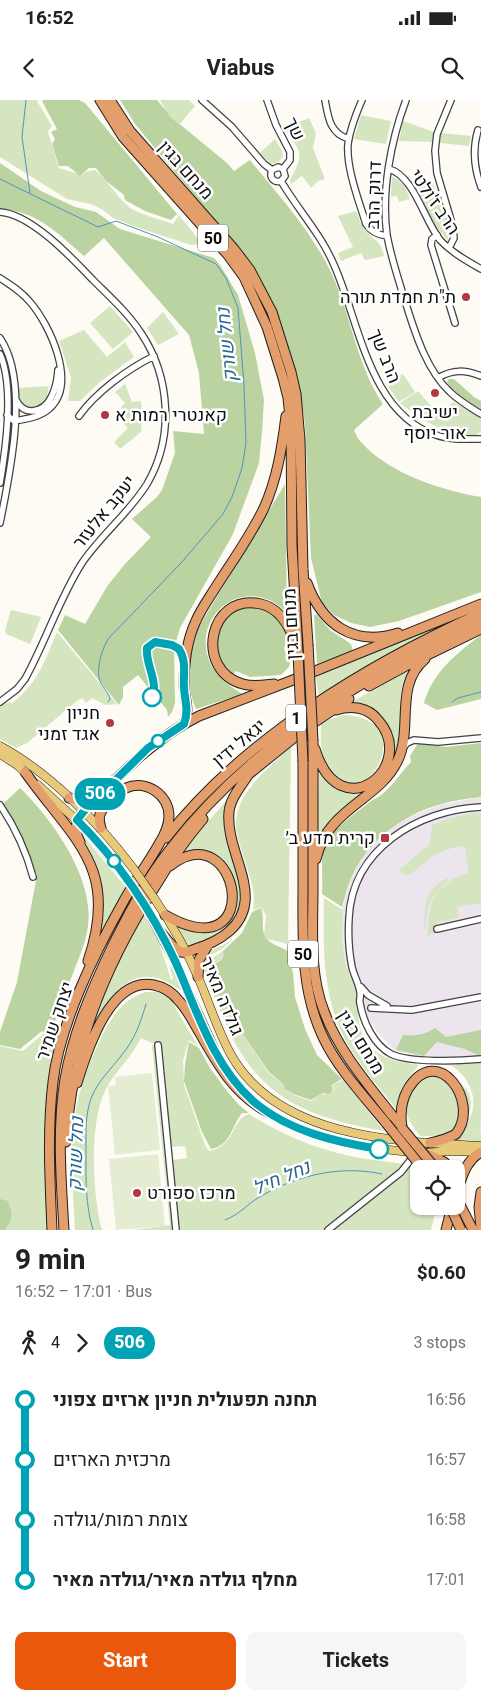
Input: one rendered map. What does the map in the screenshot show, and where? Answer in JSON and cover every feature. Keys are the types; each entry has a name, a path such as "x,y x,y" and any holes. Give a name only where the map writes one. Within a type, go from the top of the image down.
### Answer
{"highway":[{"name":"מנחם בגין","path":"100,100 124,137 204,227 244,277 267,327 284,378 291,428 292,546 303,762 303,947 305,978 309,998 323,1038 335,1057 416,1160"},
{"name":"מנחם בגין","path":"110,100 130,131 234,249 250,270 272,312 291,372 296,394 300,440 303,569 315,754 313,882 315,979 323,1010 332,1030 353,1065 429,1160"},
{"path":"184,724 188,708 184,689 185,663 190,636 195,623 264,508 274,483 283,438 288,398"},
{"path":"303,569 313,598 320,610 329,620 353,634 372,637 386,636 455,615"},
{"path":"293,680 256,686 245,685 231,679 220,669 214,657 212,644 214,631 217,623 228,610 243,604 259,604 272,609 284,619 294,638 298,653"},
{"path":"65,1030 94,943 98,925 99,900 96,878 76,831 77,820 84,811 148,748 199,716 481,604"},
{"name":"יגאל ידין","path":"149,870 172,831 199,801 238,764 289,722 394,656 481,614"},
{"name":"יגאל ידין","path":"149,870 171,848 212,800 288,733 320,710 379,673 481,622"},
{"path":"313,882 315,861 326,834 340,818 382,782 393,769 402,750 406,693 414,670 431,655 481,629"},
{"path":"64,1227 68,1119 76,1066 98,996 110,966 134,919 164,871 200,822 222,798 268,758 327,714 376,682 415,660 459,640"},
{"path":"315,754 332,780 340,786 348,788 363,787 375,780 383,771 389,758 389,739 386,730 370,712 351,707 342,708 327,714"},
{"path":"25,772 80,842"},
{"path":"159,930 176,949 187,952 208,944 230,930 240,918 244,909 244,888 230,837 229,812 232,800 248,775"},
{"path":"101,828 100,812 122,790 138,786 148,787 158,792 168,806 168,822 149,870"},
{"path":"69,798 86,801 96,799"},
{"path":"164,871 188,856 202,855 220,865 228,876 233,887 234,900 228,914 222,921 209,928 190,926 165,915"},
{"name":"יצחק שמיר","path":"52,1230 50,1113 53,1081 65,1030 104,938 122,904 149,870"},
{"name":"יצחק שמיר","path":"64,1227 60,1128 69,1059 86,1007 105,961 149,870"},
{"path":"198,977 199,960 208,944"},
{"path":"68,1119 84,1063 100,1025 118,998 131,988 145,984 165,989 180,1001 214,1059 232,1084 249,1100 269,1112"},
{"path":"402,1128 401,1114 403,1101 406,1092 416,1080 430,1073 444,1072 455,1075 464,1082"},
{"path":"430,1144 455,1135 470,1122 473,1116"},
{"path":"465,1170 473,1157 481,1152"},
{"path":"420,1153 439,1160"},
{"path":"481,1192 478,1207 481,1228"},
{"path":"465,1214 472,1230"},
{"path":"446,1230 449,1215"},
{"path":"455,1215 461,1230"}],"main road":[{"name":"גולדה מאיר","path":"0,746 21,758 84,811 101,828 133,868 165,915 187,952 231,1055 252,1083 274,1102 296,1114 327,1126 384,1138 430,1144 481,1146"},
{"name":"גולדה מאיר","path":"0,754 25,772 77,820 127,879 159,930 220,1060 244,1092 269,1112 291,1125 320,1136 363,1147 420,1153 481,1152"}],"street":[{"path":"202,100 272,170"},
{"name":"שך","path":"267,100 276,125 290,152 289,162 283,169"},
{"path":"325,100 330,125 342,136 349,139"},
{"path":"362,100 349,139 350,164 368,228 377,234 387,236"},
{"name":"דרוק הרב","path":"406,100 395,132 389,169 386,212 387,236 392,258 420,346 438,378 451,393 481,414"},
{"path":"449,248 454,238 454,231 437,172 435,151 437,134 451,100"},
{"path":"478,130 474,154 476,171 481,187"},
{"path":"276,167 283,169 286,176 281,181 276,182 272,179 272,170 276,167"},
{"name":"הרב ז'ולטי","path":"389,169 399,173 407,181 437,235 449,248 481,269"},
{"name":"הרב שך","path":"281,181 326,248 340,279 374,376 388,400 408,419 430,433 447,438 479,438"},
{"name":"יעקב אלעזר","path":"0,212 14,214 28,222 72,260 124,311 141,333 154,356 162,379 166,401 166,424 163,445 147,484 136,500 99,541 76,572 25,679 17,689 0,702"},
{"path":"437,235 432,239 431,245 455,323"},
{"path":"0,278 19,291 38,311 51,335 62,379 57,397 47,411 21,424 13,434"},
{"path":"0,338 10,358 16,383 11,467 0,523"},
{"path":"0,354 8,384 3,466 0,483"},
{"path":"79,416 100,393 139,364 154,356"},
{"path":"15,397 19,405 27,411 35,411 43,407 56,387 59,361"},
{"path":"438,378 449,372 461,371 481,376"},
{"path":"6,415 14,421 31,418"},
{"path":"405,725 412,736 420,740"},
{"path":"402,750 410,742 420,740 438,742 481,738"},
{"path":"0,805 28,858 33,877"},
{"path":"481,807 452,812 410,826 387,841 365,866 354,889 349,918 351,961 361,999 360,1002 366,1022 380,1046 400,1057 418,1059 481,1059"},
{"path":"437,929 481,919"},
{"path":"356,980 374,1004 370,1008 366,1022"},
{"path":"361,999 370,997 391,1008"},
{"path":"362,1007 418,1009 481,997"},
{"path":"158,1045 176,1230"},
{"path":"397,1151 403,1157 406,1165"},
{"path":"328,1230 401,1172 420,1153"}],"shaded area":[{"path":"481,798 481,1144 443,1141 465,1123 473,1112 474,1094 467,1080 456,1068 430,1058 395,1051 378,1033 370,1021 349,976 343,954 342,910 350,880 367,851 385,833 402,820 440,805"}],"green space":[{"path":"0,100 38,100 52,126 48,132 59,168 82,175 95,170 129,207 173,224 179,215 202,244 191,245 136,227 113,218 91,204 67,199 0,157"},
{"path":"43,100 79,100 85,103 177,214 171,220 145,211 125,200 124,195 106,181 96,168 89,168 80,176 68,166 59,166 52,144 55,139 51,132 57,129"},
{"path":"120,100 157,100 171,117 227,163 234,171 250,160 297,218 318,248 335,281 361,360 374,390 383,404 354,430 356,435 373,454 401,472 450,490 481,497 481,592 399,621 370,627 351,623 334,615 322,603 311,558 305,424 299,387 276,311 250,263 135,124"},
{"path":"160,100 189,100 195,106 180,124 167,113"},
{"path":"361,115 391,121 386,144 354,139"},
{"path":"309,118 316,133 313,148 325,179 318,181 311,188 302,176 291,184 290,180 298,164 299,153 284,128"},
{"path":"403,121 434,132 433,142 399,141"},
{"path":"441,133 471,136 469,146 440,143"},
{"path":"275,139 282,151 283,157 278,162 271,164 260,153"},
{"path":"0,163 41,191 75,207 96,212 120,229 214,258 238,295 255,353 264,400 259,463 233,534 180,628 174,648 175,703 168,717 167,710 138,675 123,687 123,697 119,705 58,630 65,615 85,624 108,585 151,537 132,519 157,497 162,490 175,453 173,431 204,434 199,373 189,335 104,238 84,256 56,232 35,218 12,211 0,210"},
{"path":"392,177 401,183 410,199 399,202 397,196 391,197"},
{"path":"433,183 447,223 448,240 433,222 418,187"},
{"path":"356,211 365,230 381,246 384,256 365,260 361,253 341,261 338,253 353,247 338,216"},
{"path":"110,306 133,332 113,349 90,323"},
{"path":"163,312 179,334 158,345 147,328"},
{"path":"84,330 107,357 125,342 134,357 100,382 80,401 68,401 71,377 59,341"},
{"path":"403,374 415,392 399,402 386,383"},
{"path":"449,379 454,379 481,401 481,409 454,390 447,382"},
{"path":"125,384 132,402 141,401 141,432 120,449 114,442 128,428 119,418 125,412 121,407 125,403 115,392"},
{"path":"49,386 47,396 38,407 27,408 19,401 18,388"},
{"path":"418,391 438,414 453,402 480,417 481,431 476,436 444,430 427,422 400,403"},
{"path":"285,484 287,610 285,611 269,600 253,596 238,598 224,605 213,617 207,631 206,647 214,670 229,685 242,694 196,709 190,688 189,668 198,628"},
{"path":"251,606 276,616 287,632 289,639 284,648 290,663 289,667 281,675 250,677 236,671 232,676 219,660 216,639 222,623 234,612"},
{"path":"11,610 41,617 30,644 6,634 5,630"},
{"path":"314,615 317,615 330,630 351,644 353,651 317,664"},
{"path":"444,623 444,628 319,698 316,677"},
{"path":"57,632 117,704 106,705 92,698 86,703 82,698 27,743 16,748 0,739 0,706 9,702 12,703 28,688 40,671"},
{"path":"481,635 481,699 437,710 424,703 439,673 454,657"},
{"path":"415,665 407,675 402,686 402,733 393,761 387,771 393,744 390,730 381,720 349,704"},
{"path":"343,715 365,719 378,730 383,743 381,758 374,771 364,781 351,784 334,776 326,763 321,749 321,724"},
{"path":"418,743 446,747 481,743 481,797 441,804 422,811 388,830 361,860 348,885 342,907 322,894 322,856 326,844 344,822 388,789 411,762 410,756"},
{"path":"291,747 288,944 267,939 264,935 266,915 261,907 253,910 254,897 252,885 238,840 236,827 237,815 247,792 254,782"},
{"path":"319,767 327,780 338,790 351,794 366,792 333,818 317,837"},
{"path":"261,772 240,798 234,817 238,849 248,878 250,892 250,907 245,922 243,924 248,909 249,895 236,846 233,820 240,796 248,784"},
{"path":"20,788 33,801 58,833 78,869 85,888 88,925 85,941 52,1029 48,1035 42,1031 20,1049 0,1045 0,1032 17,982 37,875 13,820 3,804"},
{"path":"228,799 224,829 239,878 241,900 239,911 230,926 223,933 188,949 177,926 197,933 215,930 228,920 235,907 237,891 230,873 191,851 185,854 182,851"},
{"path":"481,813 481,903 457,907 459,918 437,922 437,930 427,937 430,911 436,894 453,879 469,873 465,846 451,848 438,853 407,876 399,870 430,844 432,825 447,819"},
{"path":"81,833 127,889 104,928 102,927 102,899 96,863"},
{"path":"448,878 449,881 432,897 426,916 424,933 425,908 429,894 433,888"},
{"path":"324,898 343,910 343,951 346,966 357,992 358,1014 364,1038 370,1046 386,1057 419,1065 403,1085 396,1109 357,1059 346,1041 332,1007 324,953"},
{"path":"261,908 265,936 271,942 288,951 293,973 295,997 305,1029 317,1055 342,1079 332,1085 333,1091 328,1094 323,1093 311,1100 285,1089 282,1083 269,1072 228,1013 213,985 211,965 223,957 223,951 242,933 252,912"},
{"path":"142,912 159,942 171,980 173,979 170,967 174,966 184,992 160,979 147,977 135,979 116,993 89,1037 91,1020"},
{"path":"233,938 222,949 206,956 212,950"},
{"path":"223,951 221,958 211,965 213,985 228,1013 268,1072 285,1089 296,1096 311,1101 323,1093 324,1095 334,1091 333,1085 343,1080 384,1131 353,1125 302,1108 280,1095 245,1060 231,1035 206,977 203,965 203,959 211,959"},
{"path":"146,992 162,992 171,998 198,1046 189,1040 183,1060 184,1085 205,1145 209,1151 224,1144 239,1121 249,1114 277,1130 320,1148 366,1159 410,1165 410,1215 435,1215 431,1230 133,1230 170,1225 152,1045 160,1044 166,1098 160,1043 152,1043 141,1038 106,1089 97,1120 94,1178 102,1230 75,1230 72,1149 75,1116 80,1092 91,1060 110,1021 125,1003","holes":["185,1146 187,1158 172,1160 171,1147"]},
{"path":"435,1028 446,1037 481,1030 481,1054 478,1055 465,1049 437,1042 424,1056 396,1050 403,1035 420,1034"},
{"path":"44,1033 56,1043 51,1066 46,1113 49,1230 0,1230 0,1046 23,1051"},
{"path":"189,1042 199,1048 210,1068 226,1090 249,1113 242,1113 227,1140 218,1147 211,1149 202,1132 184,1081"},
{"path":"481,1063 481,1070 479,1070 481,1076 481,1121 479,1131 481,1132 481,1143 450,1140 460,1133 467,1124 472,1114 473,1103 468,1082 451,1065"},
{"path":"152,1073 160,1150 115,1155 108,1086 116,1085 115,1077"},
{"path":"434,1076 452,1080 464,1087 469,1093 471,1108 464,1122 452,1132 420,1136 407,1115 407,1101 416,1085"},
{"name":"מרכז ספורט","path":"158,1154 165,1226 116,1230 109,1159"},
{"path":"0,1199 8,1201 11,1213 11,1219 5,1230 0,1230"}],"waterway":[{"path":"26,100 22,137 30,193"},
{"name":"נחל שורק","path":"0,179 98,227 116,221 158,237 216,264 226,278 238,308 246,443 242,468 232,497 223,514 181,563 108,639 100,658 99,668 100,681 110,699 108,702"},
{"path":"452,702 458,698 481,692"},
{"name":"נחל שורק","path":"93,1230 86,1190 86,1129 88,1109 98,1085 126,1050 133,1038 146,1004"},
{"name":"נחל חיל","path":"225,1220 236,1215 263,1195 305,1177 336,1171 367,1171 382,1174"}],"bus line":[{"name":"506","path":"152,697 154,686 147,648 152,643 163,642 179,649 185,663 184,689 188,708 184,724 148,748 77,820 127,879 153,920 175,962 220,1060 236,1083 253,1101 291,1125 320,1136 379,1149"}],"place":[{"name":"ת\"ת חמדת תורה","path":"466,297"},
{"name":"ישיבת אור יוסף","path":"435,393"},
{"name":"קאנטרי רמות א","path":"105,415"},
{"name":"חניון אגד זמני","path":"110,723"},
{"name":"קרית מדע ב׳","path":"385,838"},
{"name":"מרכז ספורט","path":"137,1193"}]}
